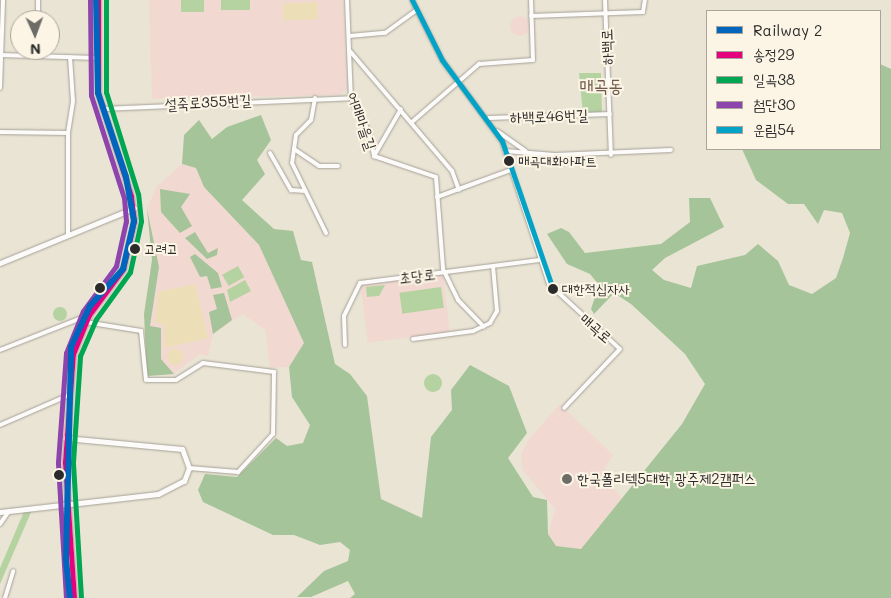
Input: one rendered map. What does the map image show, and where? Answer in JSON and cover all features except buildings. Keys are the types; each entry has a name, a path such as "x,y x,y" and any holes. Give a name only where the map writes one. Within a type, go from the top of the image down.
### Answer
{"main road":[{"path":"74,598 66,438 73,354 88,315 127,258 134,208 102,109 97,58 98,0"},
{"path":"0,263 134,208"},
{"path":"0,512 158,494 184,481 189,468 182,449 66,438"}],"street":[{"path":"0,88 2,0"},
{"name":"어매마을길","path":"347,0 350,98 369,132 374,156 436,177 438,197"},
{"name":"매곡로","path":"412,0 458,82 498,131 540,260 553,289 620,349 564,408"},
{"path":"412,122 479,64 532,60 531,0"},
{"name":"하백로","path":"605,0 611,155"},
{"path":"531,16 644,11 645,0"},
{"path":"349,36 385,33 417,10"},
{"path":"349,50 452,171 459,190"},
{"path":"60,57 97,58"},
{"path":"68,234 68,134 74,101 70,57"},
{"path":"314,98 312,120 296,135 292,163 326,234"},
{"name":"설죽로355번길","path":"102,109 314,98 350,98"},
{"path":"374,156 400,109"},
{"name":"하백로46번길","path":"489,118 610,114"},
{"name":"매곡로","path":"498,131 526,151"},
{"path":"0,132 68,134"},
{"path":"294,149 319,166 338,166"},
{"path":"505,151 611,155 671,150"},
{"path":"270,153 291,190 305,191"},
{"path":"484,327 461,304 444,272 438,197 511,170"},
{"name":"초당로","path":"345,345 344,316 360,283 540,260"},
{"path":"413,339 484,327 497,312 493,266"},
{"path":"0,350 88,315"},
{"path":"85,322 141,331 146,380 176,380 203,363 274,372 274,434 238,472 189,468"},
{"path":"0,425 69,395"},
{"path":"0,524 9,511"},
{"path":"5,598 13,571"}],"shaded area":[{"path":"149,0 343,0 347,89 339,95 152,99"},
{"path":"520,16 527,19 530,26 527,33 520,36 513,33 510,26 513,19"},
{"path":"182,164 196,168 204,187 259,245 304,343 289,367 270,368 265,330 243,314 213,334 208,356 200,354 174,374 147,376 144,314 152,260 147,209 156,187"},
{"path":"443,275 450,333 368,343 361,285"},
{"name":"한국폴리텍5대학 광주제2캠퍼스","path":"560,404 613,455 602,474 622,498 581,549 556,546 548,534 555,509 522,469 521,454 529,439"}],"green space":[{"path":"181,0 204,0 204,12 181,12"},
{"path":"221,0 250,0 250,10 221,10"},
{"path":"881,64 891,69 891,598 350,598 355,594 348,581 311,597 297,597 324,571 348,561 350,550 340,542 320,545 294,535 273,535 203,502 198,490 205,474 237,477 276,438 287,446 303,443 310,425 292,397 289,367 304,343 259,245 204,187 196,168 182,164 184,135 199,120 212,139 227,127 261,115 271,140 257,160 265,174 242,200 274,229 293,231 301,260 312,262 335,364 350,374 367,396 381,499 422,518 431,437 452,410 451,390 470,365 509,386 527,433 508,458 533,497 547,500 548,534 556,546 581,549 682,424 705,384 685,354 631,304 614,293 594,314 591,309 599,285 590,274 567,264 547,234 561,228 569,232 585,253 661,244 690,222 689,198 710,198 724,227 665,258 652,270 664,280 691,288 697,266 745,255 758,244 778,261 789,285 812,294 836,278 850,233 842,213 824,210 818,224 804,204 788,204 756,180 742,150 881,150"},
{"path":"579,73 601,73 602,115 583,114"},
{"path":"160,189 190,194 181,207 192,226 180,233 161,212"},
{"path":"147,209 159,267 150,326 161,328 161,359 174,374 147,376 144,314 152,260"},
{"path":"195,232 208,253 218,248 217,255 207,259 185,238"},
{"path":"195,254 218,273 222,287 211,289 207,276 200,277 190,257"},
{"path":"238,266 244,277 229,286 222,275"},
{"path":"245,280 251,291 230,302 227,290"},
{"path":"385,285 379,296 367,297 366,287"},
{"path":"441,287 444,308 402,314 399,293"},
{"path":"224,293 232,320 213,334 209,312 217,309 213,295"},
{"path":"57,307 63,307 67,314 63,321 57,321 53,317 53,311"},
{"path":"433,374 439,377 442,383 439,389 433,392 427,389 424,383 427,377"},
{"path":"26,507 32,510 0,584 0,568"}],"sand":[{"path":"317,2 318,19 284,21 283,4"},
{"path":"195,284 208,338 165,348 164,325 155,322 158,292"},
{"path":"172,349 178,349 183,354 181,363 172,365 167,360 167,354"}],"rail line":[{"name":"2","path":"70,598 66,559 71,347 90,306 123,269 134,221 126,177 98,93 96,0"}],"transit line":[{"name":"첨단30","path":"66,598 58,462 66,353 83,311 116,266 126,221 124,198 91,95 90,0"},
{"name":"송정29","path":"74,598 65,462 73,354 89,315 123,269 134,221 131,196 98,93 98,0"},
{"name":"일곡38","path":"81,598 73,462 80,356 96,319 130,272 141,221 138,194 106,92 106,0"},
{"name":"운림54","path":"412,0 442,60 502,141 553,289"}],"place":[{"name":"매곡대화아파트","path":"509,161"},
{"name":"고려고","path":"135,249"},
{"name":"대한적십자사","path":"553,289"},
{"name":"한국폴리텍5대학 광주제2캠퍼스","path":"567,479"}],"district":[{"name":"매곡동","path":"601,85"}]}
